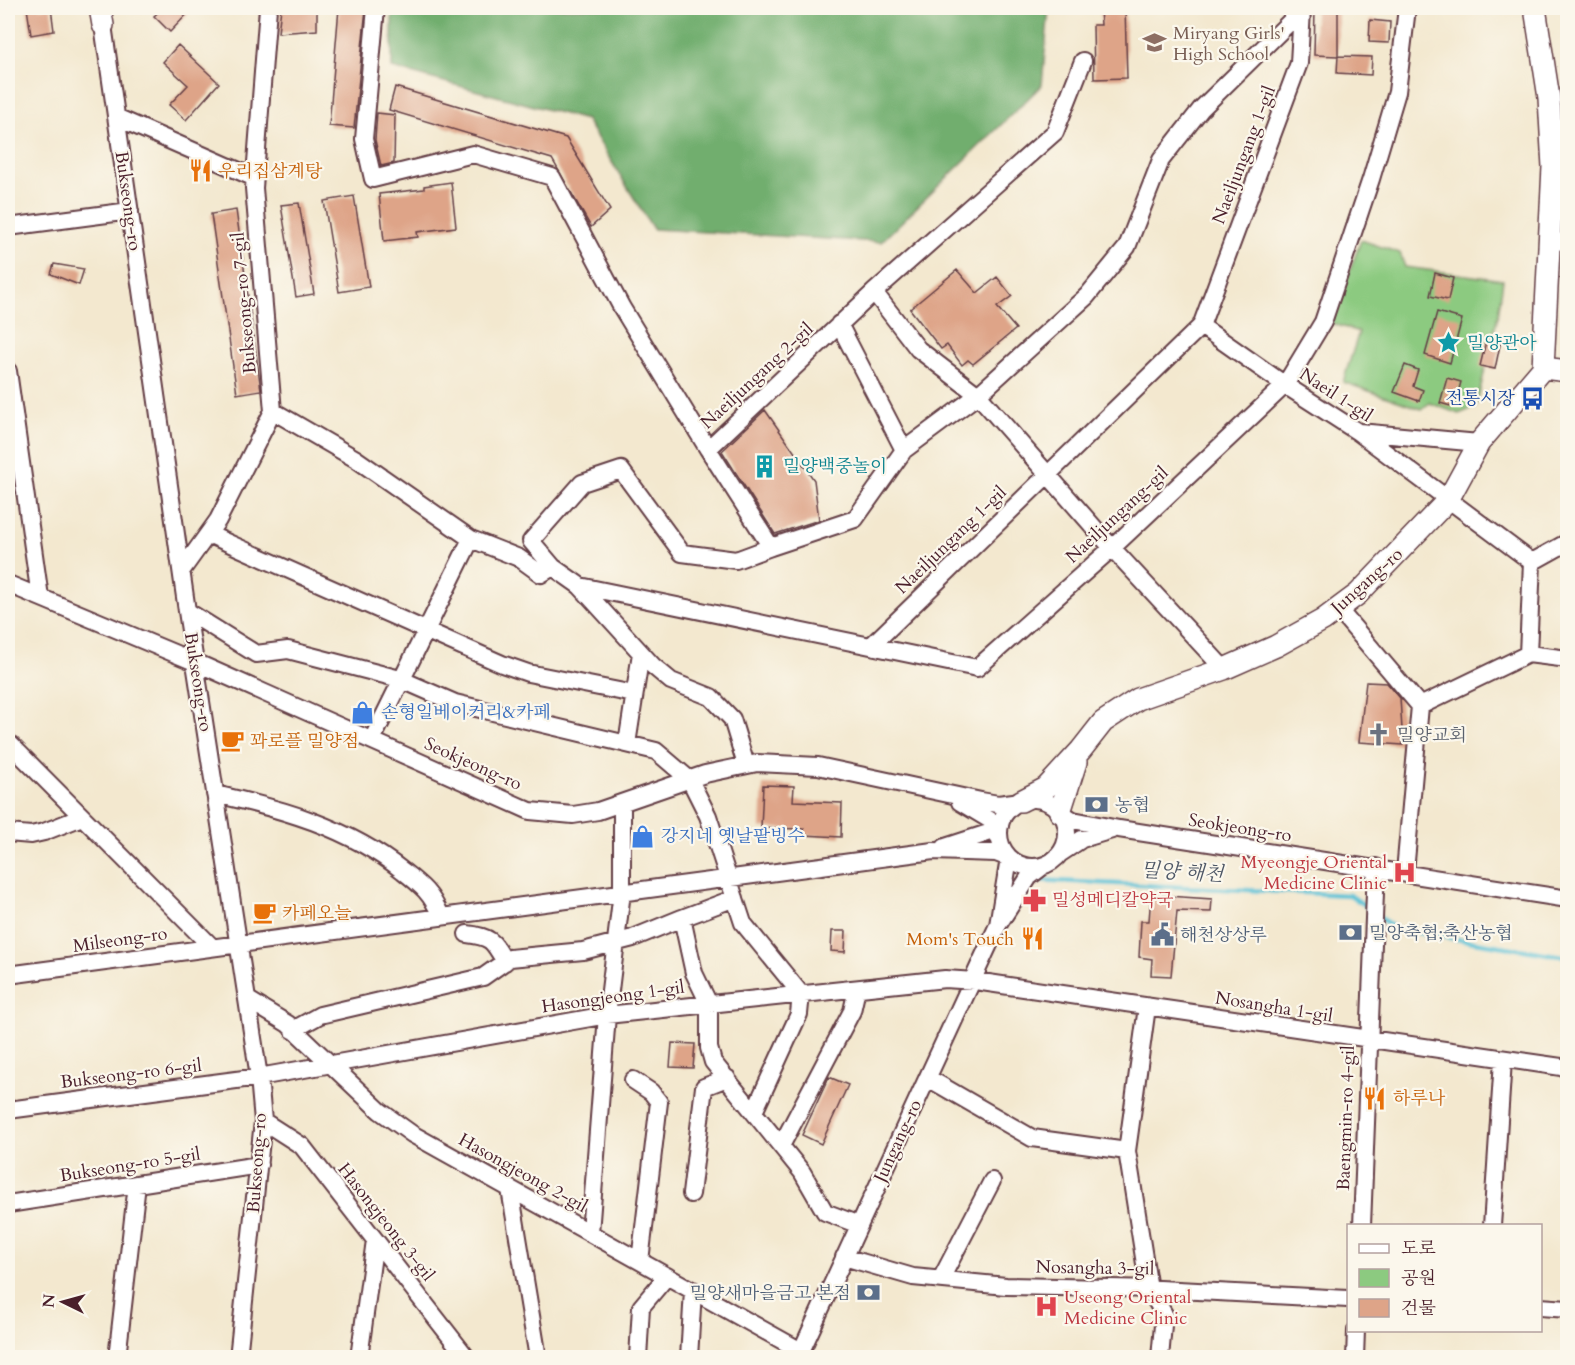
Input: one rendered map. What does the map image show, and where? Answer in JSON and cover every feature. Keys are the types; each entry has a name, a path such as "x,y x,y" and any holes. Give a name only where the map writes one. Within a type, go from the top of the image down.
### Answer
{"main road":[{"path":"1535,8 1549,98 1559,242 1543,368 1568,371"},
{"name":"Jungang-ro","path":"1081,750 1102,722 1138,699 1224,669 1276,646 1338,609 1396,556 1448,500 1479,442 1543,368"},
{"path":"1021,801 1046,788 1081,750"},
{"path":"1060,812 1081,750"}],"street":[{"name":"Bukseong-ro 7-gil","path":"268,8 255,178 273,411"},
{"path":"376,8 364,139 373,179 473,154 552,177 622,308 708,449"},
{"name":"Naeiljungang-gil","path":"580,586 873,644 977,668 1112,548 1285,385 1323,322 1371,179 1397,92 1407,8"},
{"name":"Naeiljungang 1-gil","path":"873,644 1201,326 1299,63 1302,10 1201,109 1161,160 1127,247 1087,296 978,395"},
{"name":"Bukseong-ro","path":"102,16 214,794 259,1077 263,1121 238,1358"},
{"name":"Naeiljungang 2-gil","path":"771,547 708,449 874,292 1055,132 1083,60"},
{"path":"117,117 255,178"},
{"path":"8,227 130,211"},
{"path":"874,292 918,349 978,395 1112,548 1224,669"},
{"name":"Naeiljungang 2-gil","path":"839,324 904,450"},
{"name":"Naeil 1-gil","path":"1201,326 1285,385 1358,432 1532,562"},
{"path":"8,371 40,597"},
{"path":"746,765 732,718 711,696 671,681 641,653 580,586 553,567 531,541 582,483 621,470 682,553 736,560 855,519 904,450 978,395"},
{"path":"182,570 218,520 273,411 356,459 471,540 519,558 541,574 553,567"},
{"path":"1358,432 1479,442"},
{"path":"208,534 502,664 528,673 634,694"},
{"path":"372,740 400,679 471,540"},
{"path":"1528,654 1532,562 1568,542"},
{"name":"Seokjeong-ro","path":"8,584 195,662 530,811 573,815 622,803 690,780 746,765 788,763 818,766 998,804 1021,801"},
{"path":"1338,609 1420,706 1405,872"},
{"path":"187,611 256,654 288,650 400,679 455,703 656,752 690,780 708,816 743,923 801,994 799,1014 754,1112"},
{"path":"627,744 641,653"},
{"path":"1420,706 1528,654 1568,659"},
{"path":"8,742 211,946"},
{"path":"214,794 276,808 335,829 378,851 432,896 441,916"},
{"path":"946,794 1000,826"},
{"path":"998,925 1009,858 999,837 1004,815 1021,801 1042,800 1060,812 1067,832 1061,854"},
{"path":"590,1233 607,1015 622,892 622,803"},
{"name":"Seokjeong-ro","path":"1060,812 1073,820 1119,829 1376,872 1405,872 1568,899"},
{"path":"8,832 31,835 82,817"},
{"path":"933,851 988,833 1000,826"},
{"path":"998,925 1029,877 1082,838 1119,829"},
{"path":"933,851 996,854 1009,858 1019,865 1042,867"},
{"name":"Milseong-ro","path":"8,975 237,942 933,851"},
{"name":"Baengmin-ro 4-gil","path":"1362,1224 1376,872"},
{"path":"293,1030 320,1015 483,977 510,958 583,951 633,938 735,898"},
{"path":"682,918 694,973 709,1004 709,1048 713,1062 802,1172 825,1212 859,1225"},
{"name":"Jungang-ro","path":"800,1354 975,981 998,925"},
{"path":"467,934 485,936 493,942 505,962"},
{"name":"Hasongjeong 1-gil","path":"259,1077 607,1015 945,979 975,981"},
{"name":"Nosangha 1-gil","path":"975,981 1568,1068"},
{"path":"781,1146 852,1011 857,989"},
{"name":"Hasongjeong 2-gil","path":"247,999 293,1030 380,1111 412,1134 693,1290 800,1354"},
{"path":"1147,1007 1127,1151 1149,1288 1164,1314 1160,1358"},
{"path":"1492,1224 1503,1060"},
{"name":"Bukseong-ro 6-gil","path":"8,1110 259,1077"},
{"path":"691,1194 704,1088 727,1078"},
{"path":"928,1078 1032,1138 1127,1151"},
{"path":"633,1080 651,1092 658,1102 640,1261"},
{"name":"Hasongjeong 3-gil","path":"263,1121 302,1146 467,1358"},
{"name":"Bukseong-ro 5-gil","path":"8,1203 259,1165"},
{"path":"941,1280 992,1181"},
{"path":"117,1358 137,1184"},
{"path":"510,1189 538,1358"},
{"path":"359,1358 375,1240"},
{"name":"Nosangha 3-gil","path":"844,1257 913,1277 1006,1286 1149,1288 1347,1299"},
{"path":"639,1358 641,1307 667,1276"},
{"path":"689,1358 693,1290"},
{"path":"1542,1307 1568,1309"},
{"path":"1355,1358 1356,1332"}],"green space":[{"path":"392,8 1049,8 1042,85 881,242 653,229 586,120 392,68"},
{"path":"1361,240 1400,253 1405,267 1503,280 1498,315 1476,407 1459,414 1430,403 1421,409 1343,382 1359,332 1331,323"}],"building":[{"path":"27,8 51,8 54,31 31,35"},
{"path":"163,8 193,8 170,32 154,16"},
{"path":"281,8 317,8 317,30 278,33"},
{"path":"339,8 366,8 354,128 329,126"},
{"path":"1100,8 1125,8 1127,78 1094,79 1093,25 1101,25"},
{"path":"1315,8 1338,8 1338,56 1314,55"},
{"path":"1370,20 1390,22 1389,43 1369,42"},
{"path":"178,45 219,83 186,120 169,105 188,85 163,62"},
{"path":"1338,56 1372,57 1371,75 1337,73"},
{"path":"395,87 566,138 610,210 591,227 552,159 389,110"},
{"path":"377,113 395,115 394,163 381,166 375,140"},
{"path":"451,182 456,227 417,232 418,237 384,241 379,194 424,189 424,186"},
{"path":"354,196 369,287 339,292 324,201"},
{"path":"299,203 314,294 296,297 281,205"},
{"path":"236,210 261,390 237,394 211,214"},
{"path":"54,264 84,269 79,285 51,274"},
{"path":"957,270 977,293 997,277 1012,296 997,307 1016,329 973,364 968,360 962,365 947,345 941,349 910,309"},
{"path":"1435,273 1453,278 1448,300 1430,296"},
{"path":"1437,312 1462,319 1450,363 1425,355"},
{"path":"1487,337 1501,340 1495,369 1480,366"},
{"path":"1405,365 1418,370 1413,386 1423,390 1419,401 1394,392"},
{"path":"1447,378 1461,382 1454,407 1440,403"},
{"name":"밀양백중놀이","path":"765,410 814,480 819,520 775,534 722,451"},
{"name":"밀양교회","path":"1366,682 1387,683 1400,698 1403,745 1359,742"},
{"path":"763,785 794,786 793,801 842,803 841,837 804,835 804,829 761,828"},
{"path":"1151,895 1212,899 1211,912 1177,911 1171,976 1151,975 1152,959 1139,957 1141,921 1149,921"},
{"path":"832,931 846,931 845,952 831,951"},
{"path":"672,1043 695,1044 693,1068 670,1067"},
{"path":"829,1077 848,1085 821,1144 802,1135"}],"waterway":[{"name":"밀양 해천","path":"1034,880 1350,895 1371,910"},
{"name":"밀양 해천","path":"1377,915 1395,929 1568,957"}],"place":[{"name":"Miryang Girls' High School","path":"1155,43"},
{"name":"우리집삼계탕","path":"200,171"},
{"name":"밀양관아","path":"1449,343"},
{"name":"전통시장","path":"1533,398"},
{"name":"밀양백중놀이","path":"765,466"},
{"name":"손형일베이커리&카페","path":"363,712"},
{"name":"밀양교회","path":"1379,735"},
{"name":"꽈로플 밀양점","path":"232,741"},
{"name":"농협","path":"1097,805"},
{"name":"강지네 옛날팥빙수","path":"643,836"},
{"name":"Myeongje Oriental Medicine Clinic","path":"1405,872"},
{"name":"밀성메디칼약국","path":"1034,900"},
{"name":"카페오늘","path":"264,913"},
{"name":"밀양축협;축산농협","path":"1351,933"},
{"name":"해천상상루","path":"1162,935"},
{"name":"Mom's Touch","path":"1032,939"},
{"name":"하루나","path":"1375,1098"},
{"name":"밀양새마을금고 본점","path":"869,1293"},
{"name":"Useong Oriental Medicine Clinic","path":"1046,1307"}]}
